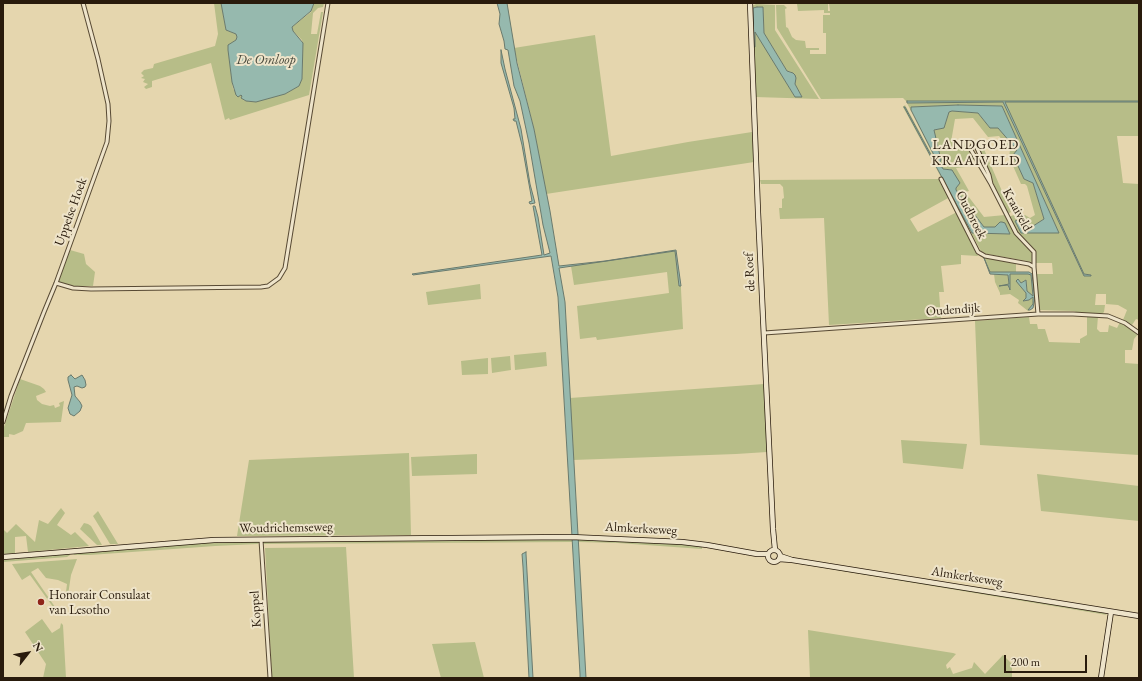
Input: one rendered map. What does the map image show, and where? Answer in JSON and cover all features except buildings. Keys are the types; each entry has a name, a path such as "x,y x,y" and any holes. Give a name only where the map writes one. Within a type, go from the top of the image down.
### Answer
{"street":[{"name":"Uppelse Hoek","path":"3,422 11,396 56,284 107,142 109,121 108,104 83,3"},
{"path":"56,284 73,288 91,289 261,287 268,286 279,278 286,268 328,3"},
{"name":"de Roef","path":"750,3 773,540 771,553"},
{"name":"Kraaiveld","path":"991,184 989,175 976,146 973,145 970,148 991,184 1016,233 1034,252 1034,267"},
{"name":"Oudbroek","path":"941,179 978,252 984,256 1029,264 1034,267"},
{"path":"1034,267 1038,314"},
{"name":"Oudendijk","path":"764,333 1038,314 1082,314 1108,316 1125,323 1139,333"},
{"name":"Almkerkseweg","path":"571,537 682,542 757,554 771,553 772,562 776,562 780,558 1139,616"},
{"name":"Woudrichemseweg","path":"3,557 190,541 571,537"},
{"name":"Koppel","path":"261,540 270,678"},
{"path":"771,553 779,552 780,558"},
{"path":"1101,678 1111,612"}],"green space":[{"path":"214,3 221,3 226,30 236,34 237,37 236,40 230,44 228,50 233,89 242,96 243,100 252,102 285,94 299,86 302,79 303,46 302,40 293,31 292,27 311,12 314,3 324,3 323,7 318,8 313,13 311,34 317,34 321,12 323,12 309,95 230,120 229,118 225,120 211,63 152,81 152,87 146,89 144,87 148,84 143,82 145,79 141,78 144,76 141,73 144,70 153,68 154,64 215,46 218,34"},
{"path":"796,3 828,3 828,11 830,11 829,3 1139,3 1139,101 909,101 1003,102 1084,276 1091,275 1084,274 1005,102 1139,102 1139,136 1117,136 1123,183 1139,184 1139,320 1136,319 1132,325 1123,320 1127,310 1118,305 1106,304 1106,294 1096,294 1095,305 1105,305 1104,312 1102,314 1040,310 1036,274 1053,274 1052,263 1036,263 1035,252 1017,233 1008,217 1014,215 1025,215 1030,218 1035,215 1027,186 1025,184 1021,184 1009,157 1010,150 999,136 988,137 973,118 955,119 951,142 963,141 970,147 975,158 972,161 941,163 935,159 911,111 906,101 903,98 821,99 777,28 776,5 784,5 787,8 785,9 786,27 788,28 792,37 796,40 805,41 806,48 819,48 819,50 810,50 810,54 826,54 826,33 823,33 823,15 830,15 830,13 824,13 824,10 798,11","holes":["958,105 1002,106 1059,233 1018,228 1015,221 1030,228 1044,219 1033,183 1024,179 1017,150 998,127 990,128 978,113 949,112 944,128 934,130 935,157 911,111 911,107"]},
{"path":"756,4 775,5 775,30 819,99 755,97 752,6","holes":["763,7 764,33 787,71 791,72 802,97 795,97 755,31 754,47 753,8"]},
{"path":"595,35 611,156 752,132 754,162 546,194 534,129 514,48"},
{"path":"905,105 937,164 977,163 978,165 975,166 956,168 969,191 965,192 984,217 1005,215 1017,236 1032,251 1033,262 987,254 981,251 903,107","holes":["905,107 937,166 943,169 950,169 956,190 984,227 995,227 998,225 1010,234 972,233"]},
{"path":"978,143 983,147 1011,212 1007,214 976,144"},
{"path":"939,179 950,197 910,219 918,232 957,212 978,256 961,255 961,264 941,266 944,292 939,292 941,318 829,325 824,218 780,219 779,208 782,208 782,199 784,198 783,187 780,184 761,184 760,180"},
{"path":"70,250 84,254 86,264 95,272 93,286 75,286 59,283 58,280"},
{"path":"675,251 679,286 681,286 683,329 597,340 596,337 580,339 577,306 669,293 667,272 574,285 571,266"},
{"path":"984,256 1016,262 1016,273 990,272"},
{"path":"994,274 1008,275 1009,284 1009,274 1031,275 1033,296 1027,291 1026,280 1021,283 1018,279 1019,284 1026,293 1026,298 1023,301 1029,300 1033,297 1033,304 1028,311 1018,303 1019,300 1010,294 1000,295 995,282"},
{"path":"480,284 481,299 428,305 426,292"},
{"path":"1087,315 1098,316 1097,329 1100,332 1108,332 1109,325 1117,328 1120,322 1138,334 1134,339 1132,350 1125,350 1125,363 1139,364 1139,455 980,445 975,321 1029,317 1030,324 1037,324 1038,329 1045,329 1049,342 1080,343 1080,339 1087,335"},
{"path":"546,352 547,366 515,370 514,355"},
{"path":"510,356 511,370 492,373 491,358"},
{"path":"488,358 488,374 462,375 461,361"},
{"path":"20,379 40,386 44,389 46,392 36,396 37,400 42,404 50,406 54,405 55,408 60,406 59,403 64,401 61,422 26,423 23,431 14,435 9,434 9,437 3,437 3,430"},
{"path":"764,384 767,452 573,460 570,398"},
{"path":"901,440 967,444 963,469 903,463"},
{"path":"409,453 411,535 237,536 249,460"},
{"path":"477,454 477,474 412,476 411,457"},
{"path":"1037,474 1139,486 1139,521 1041,511"},
{"path":"61,508 65,513 57,525 71,535 75,532 89,546 28,552 26,536 15,537 15,553 3,554 3,529 7,533 16,524 35,542 39,520 48,524"},
{"path":"98,511 118,544 110,544 93,516"},
{"path":"84,523 91,526 102,545 97,545 80,529"},
{"path":"572,538 572,542 263,543 264,542"},
{"path":"578,538 661,542 702,546 702,549 618,543 578,542"},
{"path":"256,541 259,543 258,544 73,555 76,553 167,545"},
{"path":"346,547 354,678 272,678 265,548"},
{"path":"69,553 70,555 67,557 3,562 3,560"},
{"path":"77,559 71,575 68,595 65,600 67,584 58,580 46,578 38,568 31,572 55,607 53,607 30,575 22,580 12,564"},
{"path":"787,561 1104,613 1107,615 800,564"},
{"path":"42,619 52,633 60,628 61,623 63,625 66,678 43,678 46,664 25,632"},
{"path":"808,630 953,653 956,654 946,665 947,669 950,667 953,674 972,668 974,662 985,674 1003,655 1012,664 1012,678 810,678"},
{"path":"475,642 484,678 441,678 432,644"}],"water":[{"name":"De Omloop","path":"221,3 314,3 311,11 292,27 293,31 303,43 302,79 299,86 285,94 256,102 246,101 241,98 241,95 238,97 236,95 232,82 228,45 236,40 237,37 236,34 226,30"},
{"path":"497,3 507,3 517,63 534,129 559,266 605,261 676,250 681,286 679,286 675,251 559,268 565,302 586,678 580,678 558,297 551,256 412,274 542,255 533,206 535,206 538,217 544,255 550,253 543,225 520,101 514,86 508,50 505,49 499,24 500,14"},
{"path":"763,7 764,33 787,71 795,75 795,84 802,97 795,97 755,32 754,47 753,8"},
{"path":"501,50 521,129 530,184 535,203 530,204 529,202 532,201 522,145 516,121 513,119 515,119 514,108 501,63"},
{"path":"907,101 1139,101 1005,102 1084,274 1091,276 1084,276 1003,102 907,103"},
{"path":"958,105 1002,106 1059,233 1021,233 1015,221 1018,220 1030,228 1044,219 1033,183 1024,179 1013,155 1017,150 998,128 990,128 978,113 949,112 944,128 934,130 941,160 940,162 935,157 911,110 911,107"},
{"path":"904,107 937,166 942,167 943,169 952,170 960,183 956,190 984,227 995,227 1002,222 1005,223 1010,234 972,233"},
{"path":"984,258 990,272 1029,272 1032,274 1035,298 1033,308 1028,310 1033,304 1033,297 1029,300 1023,301 1026,298 1026,293 1016,281 1018,279 1021,283 1026,280 1027,291 1033,296 1031,275 1010,274 1010,290 1008,285 999,286 1009,284 1008,275 990,274"},
{"path":"71,375 75,379 82,375 86,385 82,388 77,386 74,387 75,396 82,406 80,411 74,416 70,414 68,408 72,395 68,377"},
{"path":"526,552 533,678 529,678 522,554"}],"place":[{"name":"Honorair Consulaat van Lesotho","path":"41,602"}],"district":[{"name":"LANDGOED KRAAIVELD","path":"976,154"}]}
